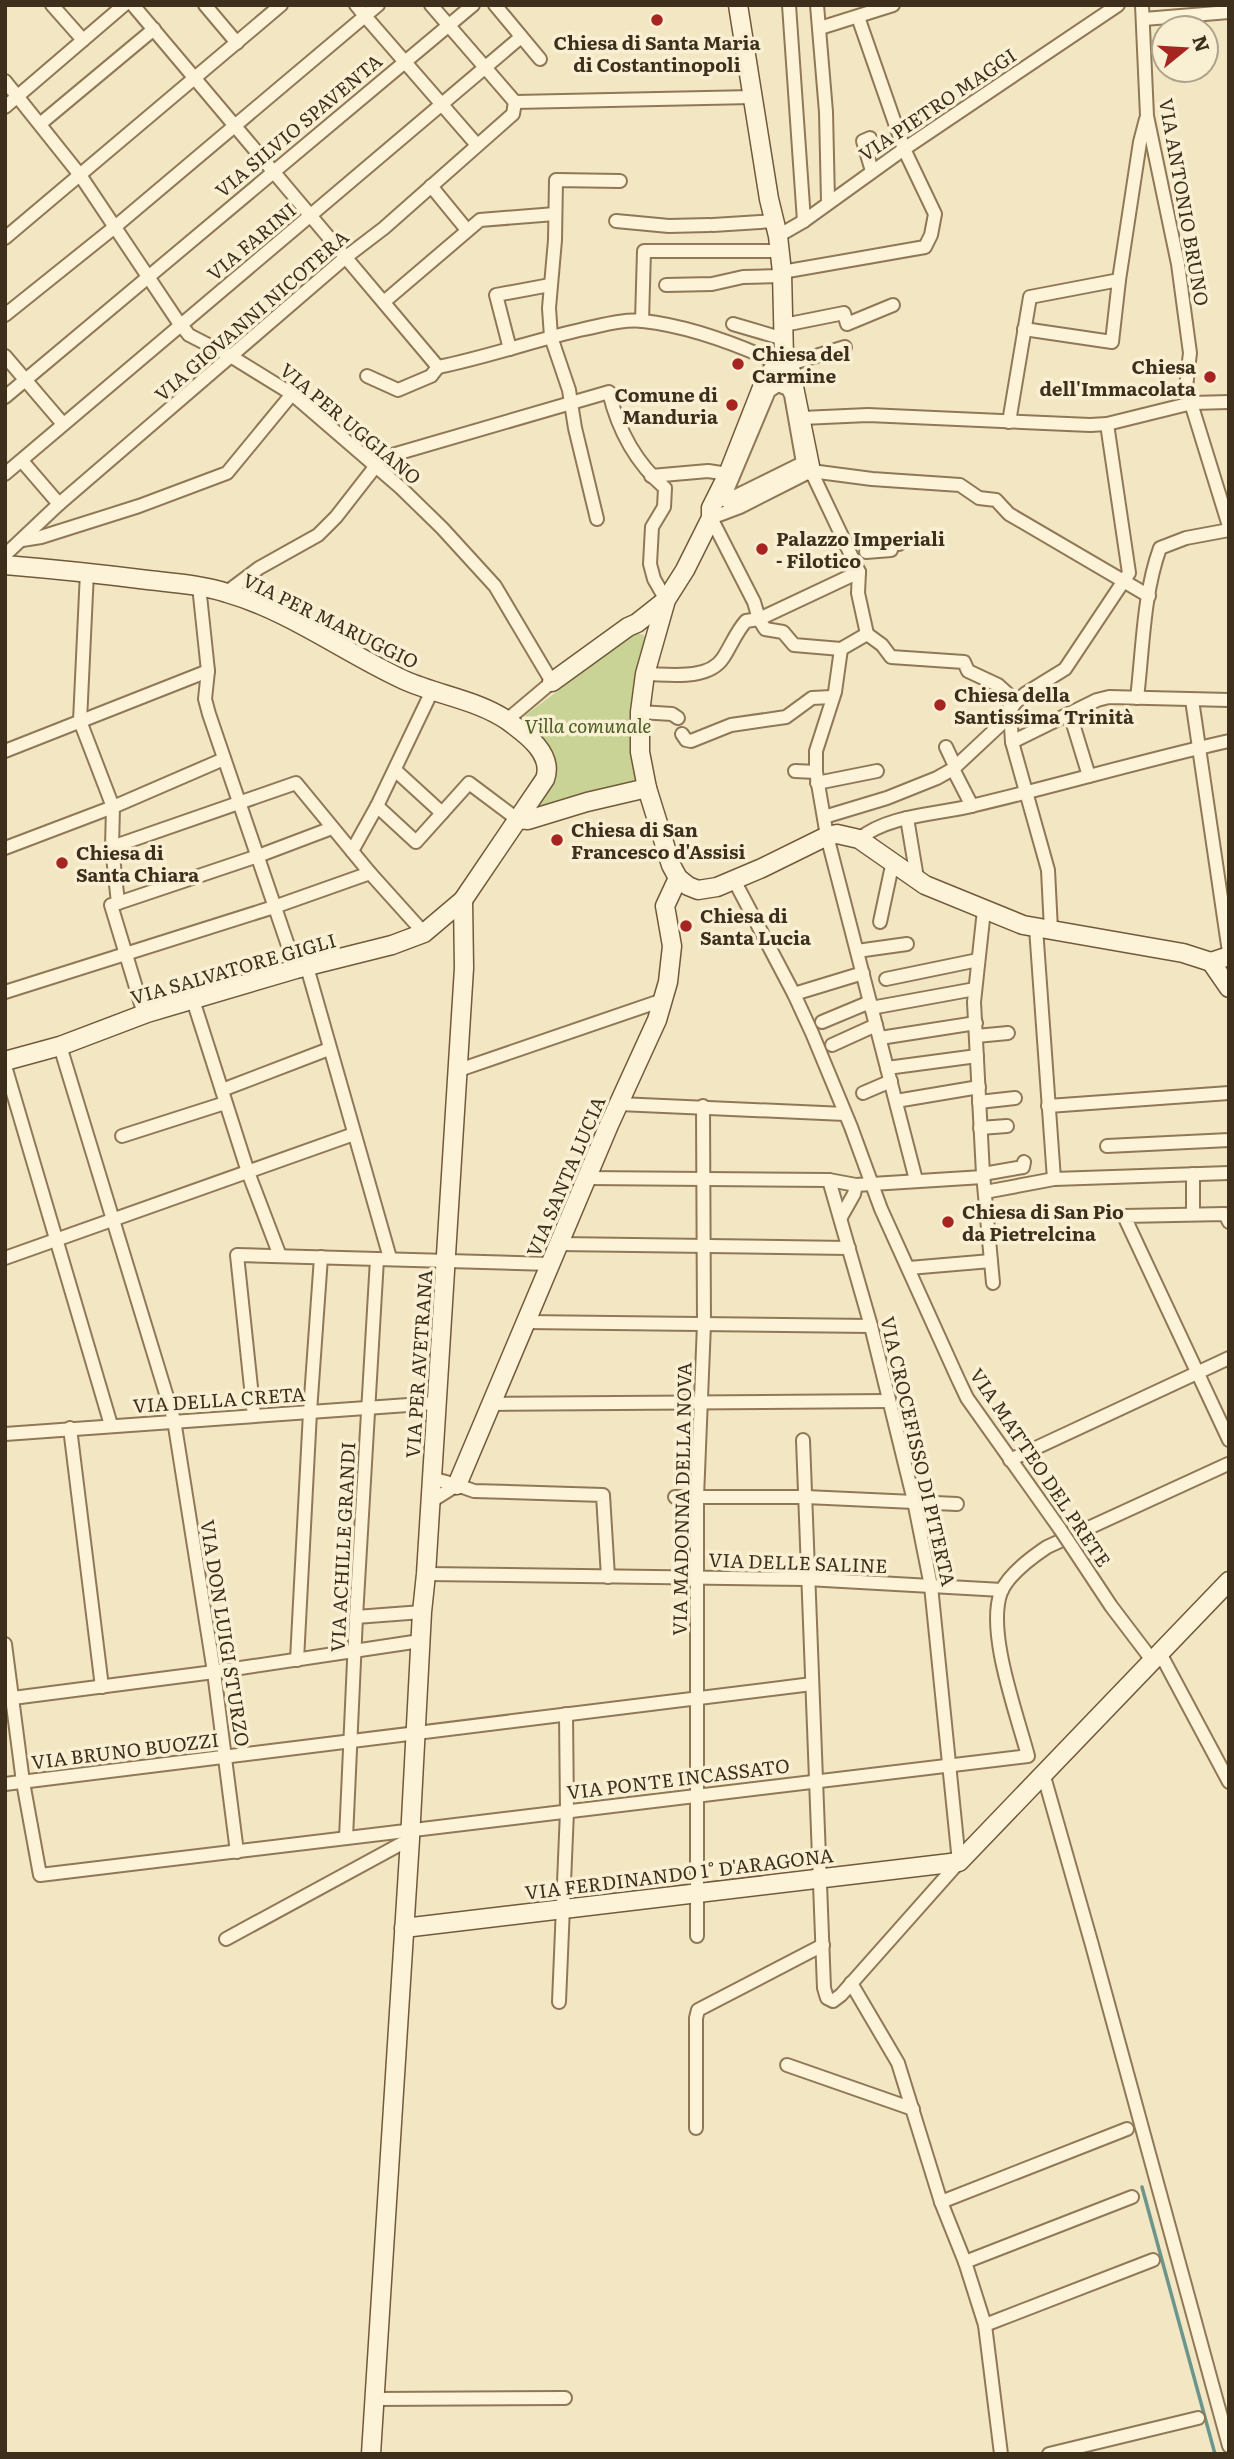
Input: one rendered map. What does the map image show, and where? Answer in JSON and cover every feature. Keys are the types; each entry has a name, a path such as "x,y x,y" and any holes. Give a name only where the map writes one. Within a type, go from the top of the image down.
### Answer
{"street":[{"path":"52,5 83,40"},
{"path":"5,107 124,5"},
{"path":"134,5 439,367"},
{"path":"205,5 237,43"},
{"path":"356,5 477,145"},
{"path":"5,315 116,226 378,5"},
{"path":"430,5 515,102 753,97"},
{"name":"VIA SILVIO SPAVENTA","path":"5,397 473,5"},
{"path":"495,5 540,59"},
{"path":"738,5 782,274 783,363 802,418 807,467"},
{"path":"789,5 804,220"},
{"path":"817,5 826,112 828,201"},
{"path":"820,28 893,5"},
{"name":"VIA PIETRO MAGGI","path":"777,236 1118,5"},
{"name":"VIA ANTONIO BRUNO","path":"1142,5 1147,116 1178,264 1190,353 1186,387 1229,528"},
{"path":"5,238 277,7"},
{"path":"1143,19 1229,12"},
{"path":"666,285 712,284 743,277 782,274 925,247 936,214 904,149 858,17"},
{"path":"40,124 153,29"},
{"name":"VIA FARINI","path":"5,474 521,37"},
{"name":"VIA PER UGGIANO","path":"5,81 80,175 189,335 232,357 292,394 442,528 495,586 552,682"},
{"name":"VIA GIOVANNI NICOTERA","path":"5,555 59,504 513,114 515,102"},
{"path":"1024,329 1112,341 1140,142 1147,116"},
{"path":"870,138 863,141 872,171"},
{"path":"597,519 571,402 551,337 550,285 555,240 556,180 620,181"},
{"path":"431,186 467,230"},
{"path":"385,301 480,220 555,214"},
{"path":"616,220 669,226 711,225 777,236"},
{"path":"642,321 644,251 777,236"},
{"path":"1009,422 1030,297 1119,280"},
{"path":"510,349 496,295 550,285"},
{"path":"733,324 784,332 844,313 847,324 893,305"},
{"path":"367,376 398,390 431,376 439,367 479,359 551,337 607,324 642,321 713,336 783,363"},
{"path":"845,346 783,363 765,380 728,474 711,508 711,518 685,570 666,600 645,674 640,712 640,752 647,788 671,865 678,878 698,890 717,887 827,836 837,834 859,839 925,885 1023,925 1171,951 1211,962 1229,954 1223,867 1192,700"},
{"path":"5,356 63,424"},
{"path":"1054,1179 1048,1106 1044,929 1048,870 1012,742 1009,695 998,685 968,671 964,662 891,657 883,645 867,634 858,593 859,572 807,467 791,395 785,387 775,386 769,391 724,498 731,500 807,467 872,479 960,485 979,498 996,500 1009,514 1149,596"},
{"path":"227,592 259,568 318,535 337,517 382,458 609,393 615,419 627,442 651,476 665,488 664,507 652,527 650,564 654,579 666,600"},
{"path":"22,540 41,537 139,506 228,474 292,394"},
{"path":"802,418 868,415 1090,425 1107,424 1192,403 1229,402"},
{"path":"824,817 887,798 937,778 954,767 1000,725 1015,703 1026,693 1065,669 1129,573 1107,424"},
{"path":"22,461 59,504"},
{"path":"711,518 740,507 807,467"},
{"path":"651,476 708,471 728,474"},
{"path":"711,518 765,629 783,632 794,645 841,649 867,634"},
{"path":"1137,698 1149,596 1154,564 1160,548 1186,538 1229,528"},
{"path":"866,552 891,550 891,544 899,544"},
{"name":"VIA PER MARUGGIO","path":"5,565 87,572 227,592 274,612 401,678 485,708 507,720 543,753 548,765 545,779 517,819"},
{"path":"87,572 80,721 119,805 112,847 118,903"},
{"path":"645,674 696,673 713,668 721,661 746,621 759,620 859,572"},
{"name":"VIA ACHILLE GRANDI","path":"199,586 208,671 205,699 274,907 301,968 329,1049 354,1134 384,1259 369,1408 346,1838"},
{"path":"507,720 552,682 666,600"},
{"path":"637,623 650,625 655,637"},
{"path":"841,649 835,692 816,751 816,777 827,836 870,1005 898,1100 916,1180"},
{"path":"5,751 208,671"},
{"path":"352,851 377,806 432,691"},
{"path":"687,738 731,725 786,717 813,698 832,697"},
{"path":"1012,742 1097,700 1109,697 1229,700"},
{"path":"640,712 673,714 678,718"},
{"path":"1070,714 1089,776"},
{"path":"859,839 868,831 907,818 972,806 1229,741"},
{"path":"946,747 972,806"},
{"path":"5,848 119,805 224,759"},
{"path":"395,769 442,813"},
{"path":"795,771 816,777 877,771"},
{"path":"112,847 240,805 296,783 370,873 424,933"},
{"path":"377,806 416,842 469,783 517,819 528,820 647,788"},
{"path":"907,818 917,878"},
{"path":"463,900 517,819"},
{"path":"144,1014 111,905 332,828"},
{"path":"880,922 893,861"},
{"path":"5,992 274,907 370,873"},
{"name":"VIA SANTA LUCIA","path":"457,1485 656,1020 668,982 672,946 665,906 678,878"},
{"name":"VIA MATTEO DEL PRETE","path":"734,880 794,994 845,1114 881,1209 967,1398 1060,1528 1111,1606 1156,1657 1229,1782"},
{"name":"VIA SALVATORE GIGLI","path":"5,1061 60,1046 144,1014 301,968 393,945 424,933 463,900"},
{"name":"VIA PER AVETRANA","path":"372,2454 420,1641 464,968 463,900"},
{"path":"984,910 975,989 980,1128 993,1283"},
{"path":"857,951 907,944"},
{"path":"886,979 978,960"},
{"path":"1211,962 1229,988"},
{"path":"794,994 863,973"},
{"path":"822,1022 870,1005 975,989"},
{"path":"193,1000 248,1172 280,1256"},
{"path":"456,1071 663,1000"},
{"path":"832,1045 878,1032 976,1029 1009,1033"},
{"name":"VIA DON LUIGI STURZO","path":"60,1046 174,1420 214,1672 237,1852"},
{"path":"122,1136 223,1097 329,1049"},
{"path":"863,1093 889,1075 977,1056"},
{"path":"5,1066 111,1425"},
{"path":"898,1100 979,1087"},
{"path":"1048,1106 1229,1093"},
{"path":"979,1102 1015,1098"},
{"path":"619,1104 845,1114"},
{"name":"VIA MADONNA DELLA NOVA","path":"696,1936 696,1578 704,1324 703,1106"},
{"path":"980,1128 1007,1126"},
{"path":"5,1258 354,1134"},
{"path":"1107,1146 1229,1140"},
{"path":"587,1178 829,1180 856,1185 983,1176 1023,1167 1024,1162"},
{"path":"985,1192 1054,1179 1229,1173"},
{"path":"1193,1174 1193,1214"},
{"name":"VIA CROCEFISSO DI PITERTA","path":"829,1180 889,1401 914,1501 931,1586 959,1861"},
{"path":"841,1217 856,1185"},
{"name":"VIA MATTEO DEL PRETE","path":"856,1185 862,1194 881,1209"},
{"path":"1227,1218 1193,1214 1124,1216 1229,1440"},
{"path":"559,1244 849,1248"},
{"path":"254,1416 237,1255 550,1265"},
{"path":"297,1660 321,1257"},
{"path":"909,1268 991,1261"},
{"path":"525,1322 870,1326"},
{"path":"1010,1460 1229,1358"},
{"path":"490,1404 889,1401"},
{"name":"VIA DELLA CRETA","path":"5,1434 436,1403"},
{"path":"70,1428 102,1687"},
{"path":"803,1440 824,1988 827,1997 833,2001 959,1861 1229,1581"},
{"path":"1002,1590 1025,1562 1047,1547 1228,1464"},
{"path":"431,1478 474,1491 603,1495 608,1577"},
{"path":"430,1502 457,1485"},
{"path":"675,1497 806,1497 957,1504"},
{"name":"VIA DELLE SALINE","path":"426,1574 807,1579 1002,1590"},
{"name":"VIA PONTE INCASSATO","path":"23,1782 40,1875 346,1838 410,1835 566,1811 1028,1756 998,1643 996,1621 1002,1590"},
{"path":"356,1617 422,1612"},
{"path":"9,1698 214,1672 420,1641"},
{"path":"5,1644 9,1698 23,1782"},
{"name":"VIA BRUNO BUOZZI","path":"5,1784 812,1684"},
{"path":"559,2002 566,1811 566,1714"},
{"path":"1043,1773 1229,2446"},
{"path":"226,1939 410,1835"},
{"name":"VIA FERDINANDO 1° D'ARAGONA","path":"404,1928 959,1861"},
{"path":"696,2128 698,2010 823,1945"},
{"path":"851,1983 898,2063 941,2202 985,2325 1001,2454"},
{"path":"787,2065 914,2109"},
{"path":"941,2202 1126,2129"},
{"path":"965,2263 1132,2197"},
{"path":"985,2325 1153,2260"},
{"path":"374,2399 565,2398"},
{"path":"1049,2454 1198,2418"}],"green space":[{"name":"Villa comunale","path":"635,633 644,635 647,641 637,784 536,809 551,783 556,766 545,743 523,717"}],"waterway":[{"path":"1142,2187 1215,2454"}],"place":[{"name":"Chiesa di Santa Maria di Costantinopoli","path":"657,20"},
{"name":"Chiesa del Carmine","path":"738,364"},
{"name":"Chiesa dell'Immacolata","path":"1210,377"},
{"name":"Comune di Manduria","path":"732,405"},
{"name":"Palazzo Imperiali - Filotico","path":"762,549"},
{"name":"Chiesa della Santissima Trinità","path":"940,705"},
{"name":"Chiesa di San Francesco d'Assisi","path":"557,840"},
{"name":"Chiesa di Santa Chiara","path":"62,863"},
{"name":"Chiesa di Santa Lucia","path":"686,926"},
{"name":"Chiesa di San Pio da Pietrelcina","path":"948,1222"}]}
